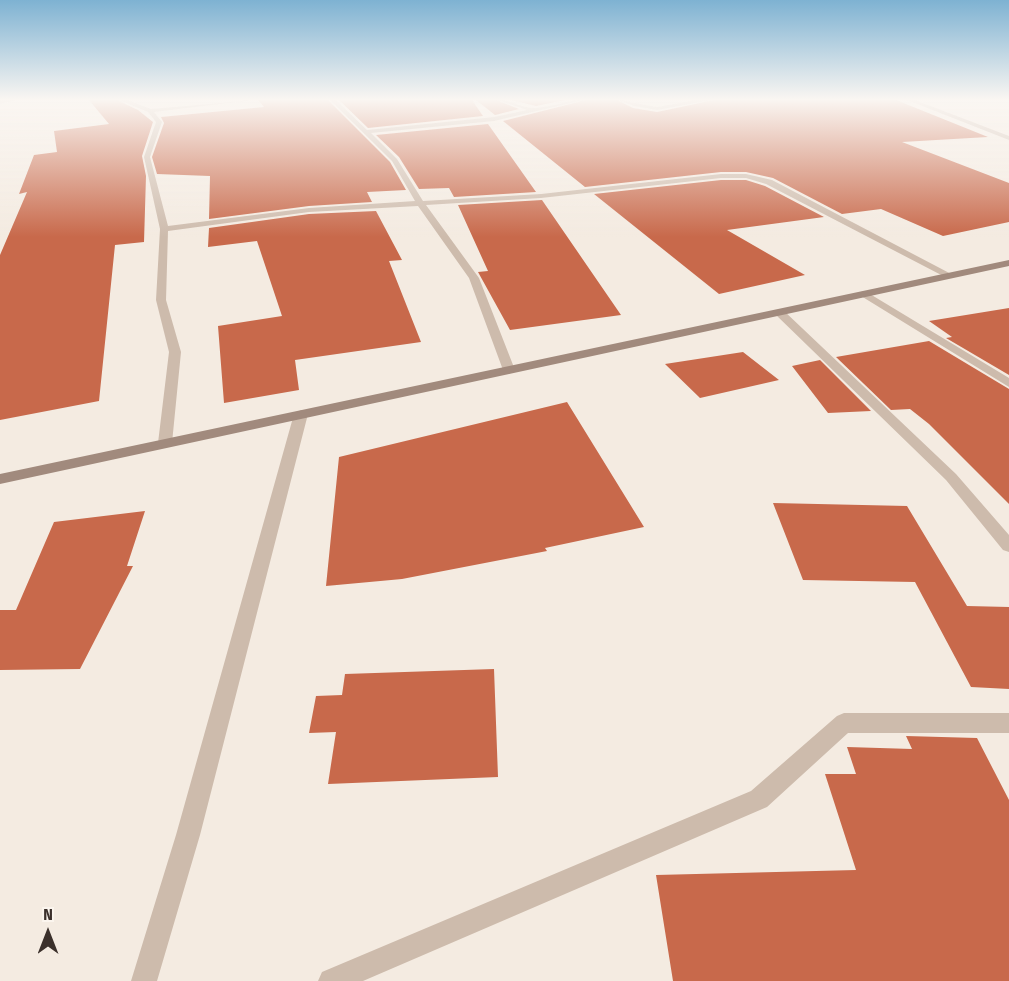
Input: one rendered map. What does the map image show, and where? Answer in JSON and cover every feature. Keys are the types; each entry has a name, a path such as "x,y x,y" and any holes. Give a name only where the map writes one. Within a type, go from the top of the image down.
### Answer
{"main road":[{"path":"0,480 1009,263"}],"street":[{"path":"151,146 147,157 164,229 161,300 175,352 165,443"},
{"path":"379,146 394,160 420,204 474,278 509,370"},
{"path":"164,229 309,210 541,196 721,176 746,176 769,182 950,276"},
{"path":"866,294 1009,383"},
{"path":"779,312 951,477 1009,546"},
{"path":"144,981 188,835 300,414"},
{"path":"331,981 759,799 844,723 1009,723"}],"building":[{"path":"56,146 145,146 142,156 146,176 144,242 115,245 99,401 0,420 0,255 27,192 19,194 34,155 57,152"},
{"path":"156,146 374,146 390,162 406,190 367,192 372,202 309,206 209,219 210,176 157,174 152,157"},
{"path":"387,146 503,146 536,192 454,197 449,188 419,189 399,157"},
{"path":"534,146 912,146 1009,183 1009,222 943,236 881,209 842,214 773,178 746,172 721,172 585,187"},
{"path":"721,180 746,180 765,186 824,217 727,230 805,275 719,294 594,194"},
{"path":"542,200 621,315 510,330 478,272 488,271 458,205"},
{"path":"376,211 402,260 389,261 421,342 295,360 299,390 224,403 218,326 282,316 257,241 208,247 209,228 309,214"},
{"path":"1009,308 1009,375 946,338 952,337 929,321"},
{"path":"929,341 1009,389 1009,504 929,424 910,409 891,410 836,357"},
{"path":"743,352 779,380 700,398 665,364"},
{"path":"820,360 871,411 828,413 792,366"},
{"path":"567,402 644,527 545,548 547,551 402,579 326,586 339,457"},
{"path":"773,503 907,506 967,606 1009,607 1009,689 971,687 915,582 803,580"},
{"path":"145,511 127,566 133,566 80,669 0,670 0,610 16,610 54,522"},
{"path":"494,669 498,777 328,784 336,732 309,733 316,696 342,695 345,674"},
{"path":"906,736 977,738 1009,800 1009,981 673,981 656,875 856,870 825,774 856,774 847,747 912,749"}]}
